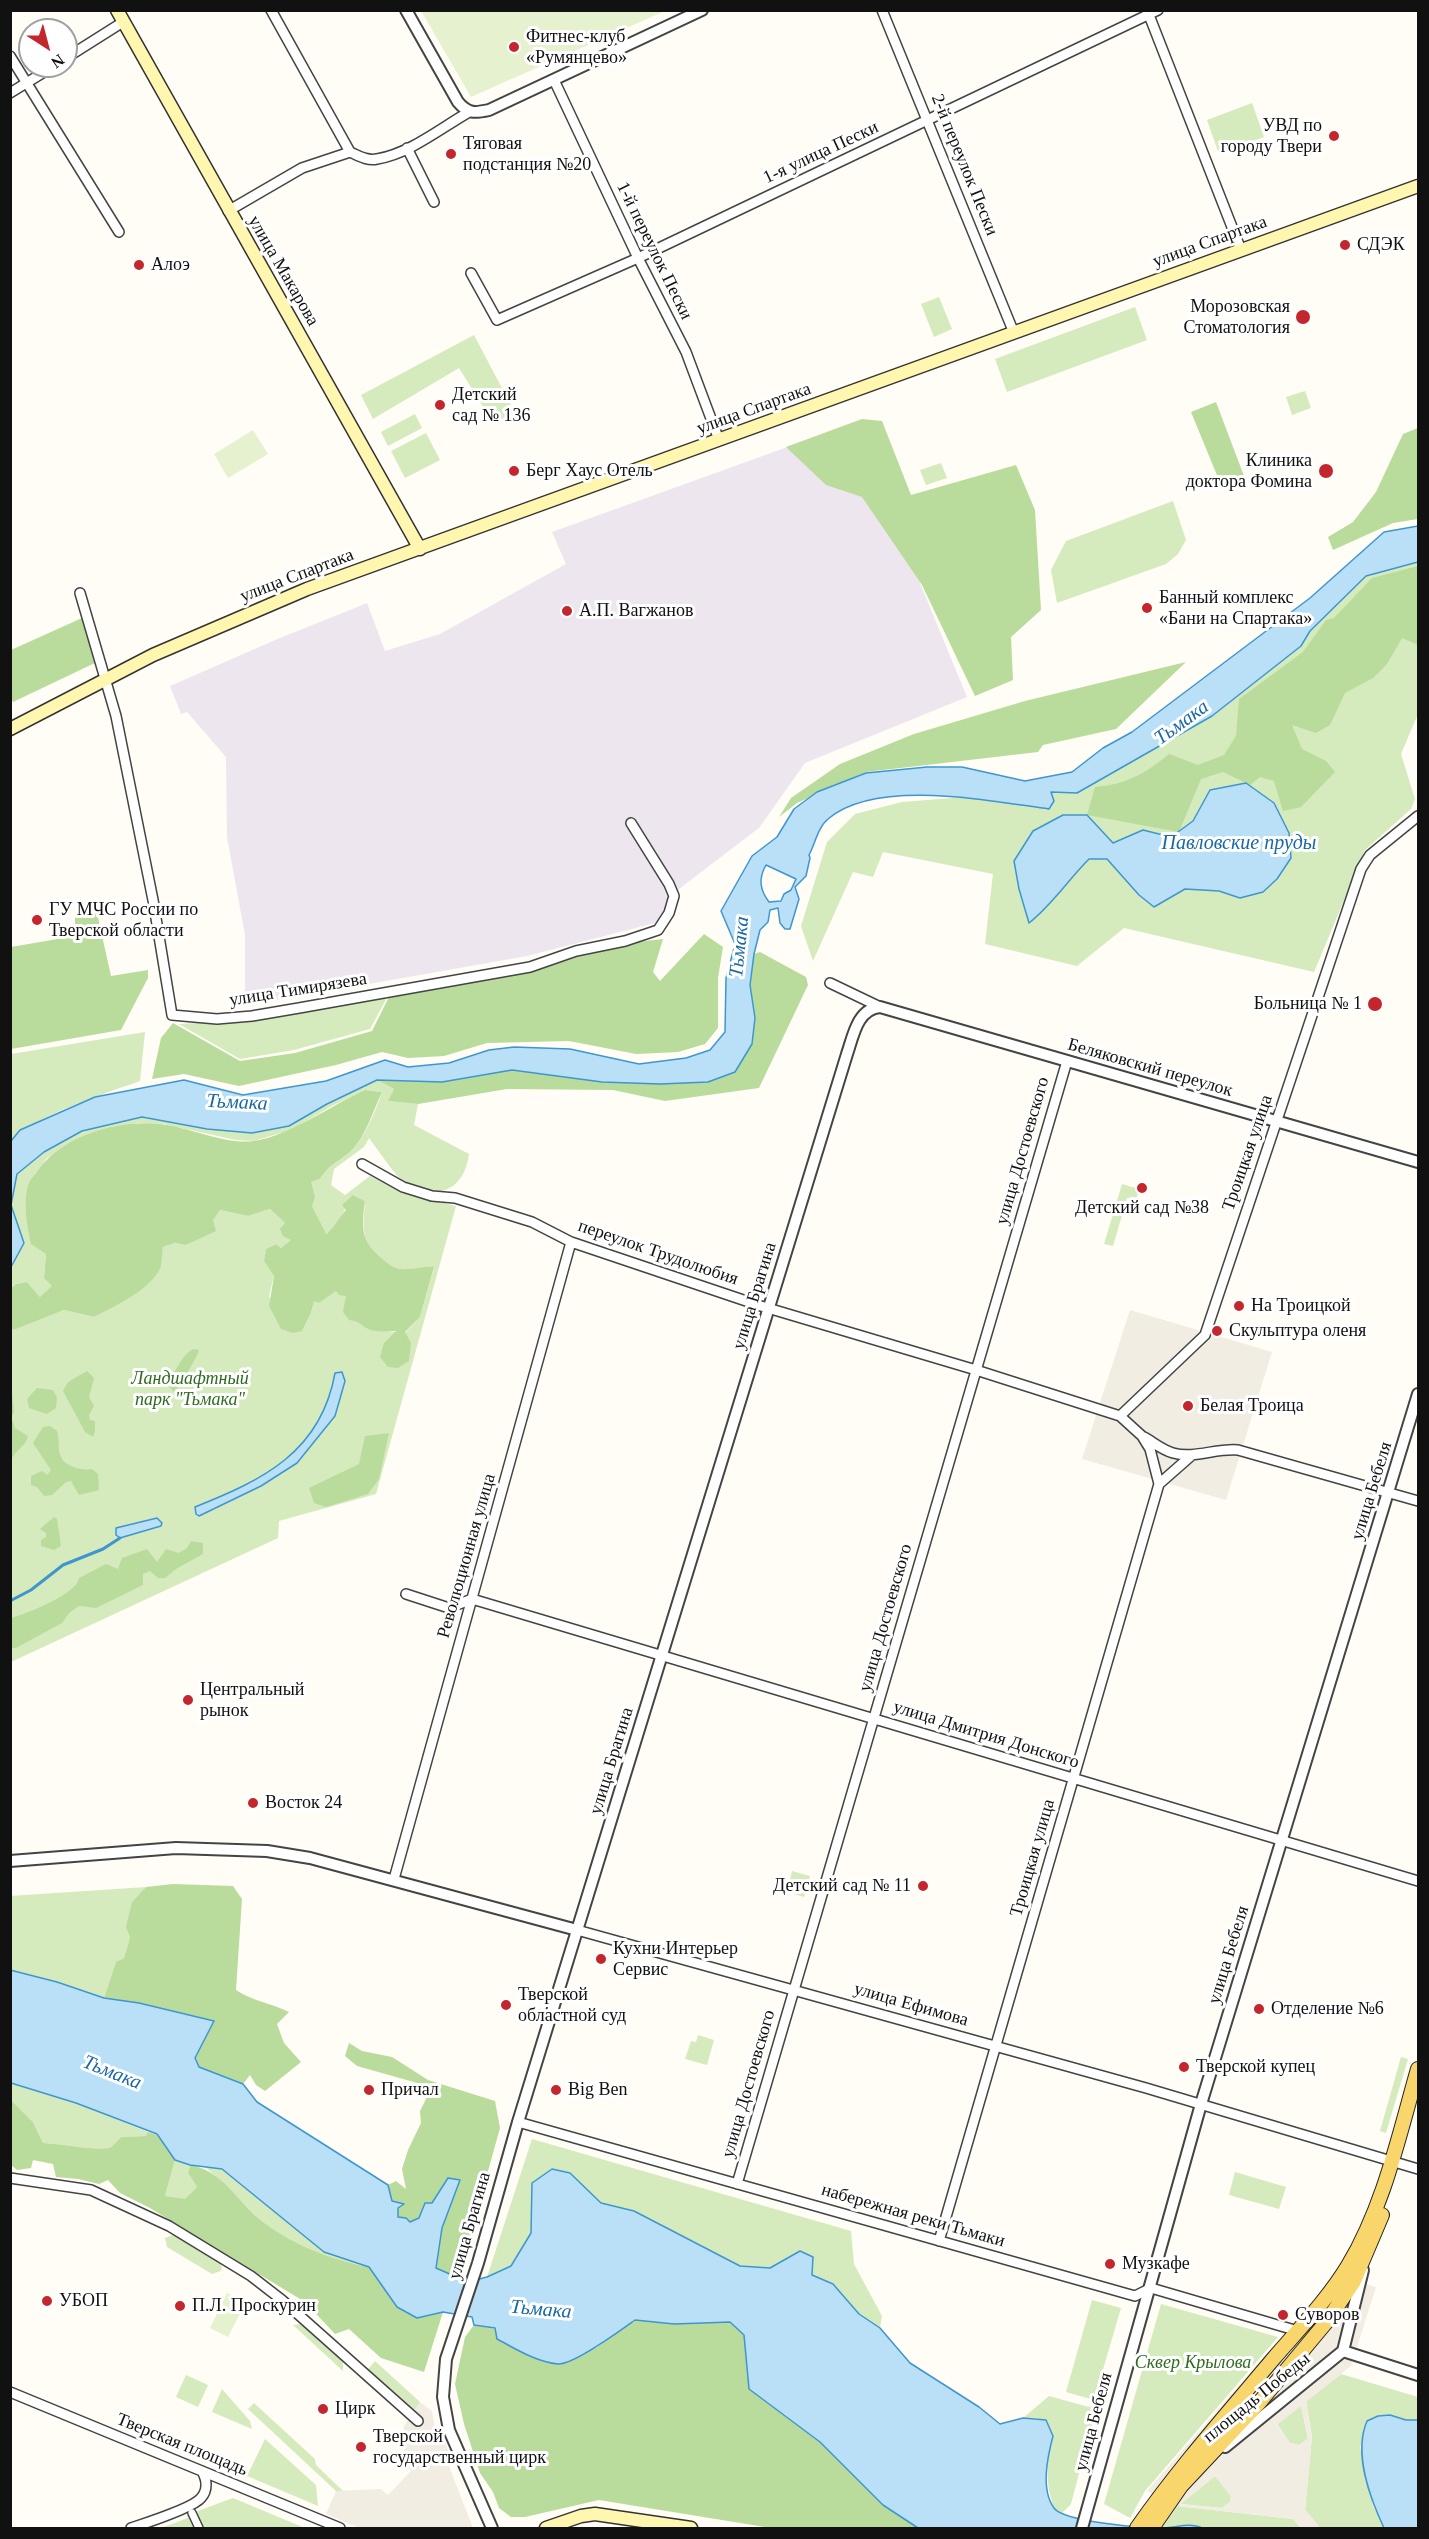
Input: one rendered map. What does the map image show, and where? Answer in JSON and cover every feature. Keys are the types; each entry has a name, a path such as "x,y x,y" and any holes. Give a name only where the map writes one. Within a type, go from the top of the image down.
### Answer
{"main road":[{"name":"улица Макарова","path":"120,16 420,549"},
{"name":"улица Спартака","path":"10,729 153,655 307,589 1419,186"},
{"path":"1347,2279 1368,2252 1396,2161 1419,2069"},
{"path":"1347,2279 1419,2102"},
{"name":"площадь Победы","path":"1165,2499 1184,2463 1298,2331 1347,2279"},
{"name":"площадь Победы","path":"1165,2499 1258,2404 1302,2352 1328,2320 1347,2279"},
{"path":"1298,2331 1303,2340 1302,2352"},
{"path":"1137,2529 1165,2499"},
{"path":"1152,2529 1165,2499"},
{"path":"546,2529 581,2516 595,2514 691,2529"}],"street":[{"path":"271,10 350,152 364,159 377,159 407,148 468,112 489,110 702,10"},
{"path":"406,10 458,102 468,112"},
{"name":"2-й переулок Пески","path":"882,10 1014,333"},
{"path":"1151,12 1241,250"},
{"name":"1-я улица Пески","path":"471,273 497,320 638,258 1151,12"},
{"path":"78,49 120,16"},
{"path":"10,56 119,232"},
{"path":"10,93 35,78"},
{"name":"1-й переулок Пески","path":"554,80 638,258 686,352 719,440"},
{"path":"407,148 434,202"},
{"path":"228,211 302,168 350,152"},
{"name":"улица Тимирязева","path":"80,593 106,678 153,900 172,1015 217,1019 290,1010 530,967 576,951 625,941 658,930 669,913 674,896 631,823"},
{"name":"Троицкая улица","path":"939,2241 1159,1484 1154,1458 1142,1436 1120,1416 1204,1335 1362,869 1370,855 1419,816"},
{"path":"830,983 875,1007"},
{"name":"Беляковский переулок","path":"875,1007 1419,1162"},
{"name":"улица Брагина","path":"492,2529 452,2437 445,2410 444,2376 450,2346 478,2263 518,2122 857,1023 864,1014 875,1007"},
{"name":"улица Достоевского","path":"737,2184 1067,1061"},
{"name":"переулок Трудолюбия","path":"362,1164 403,1187 432,1196 455,1198 532,1222 571,1242 768,1309 976,1370 1120,1416"},
{"name":"Революционная улица","path":"394,1879 571,1242"},
{"name":"улица Бебеля","path":"1082,2529 1202,2104 1419,1394"},
{"path":"1142,1436 1173,1454 1192,1455 1226,1449 1238,1450 1419,1501"},
{"path":"1159,1484 1192,1455"},
{"path":"406,1594 448,1608 472,1599"},
{"name":"улица Дмитрия Донского","path":"472,1599 1419,1881"},
{"path":"10,1861 176,1848 250,1850 310,1858 394,1879"},
{"name":"улица Ефимова","path":"394,1879 1202,2104 1419,2169"},
{"name":"набережная реки Тьмаки","path":"518,2122 1135,2296 1151,2289 1298,2331"},
{"path":"10,2178 92,2190 169,2226 251,2276 276,2295 418,2421"},
{"path":"1368,2252 1344,2351 1419,2375"},
{"name":"площадь Победы","path":"1193,2472 1344,2351"},
{"name":"Тверская площадь","path":"10,2392 340,2529"},
{"path":"131,2529 200,2499 206,2486 202,2471"},
{"path":"482,2529 485,2511"},
{"path":"192,2513 199,2528"}],"shaded area":[{"path":"854,423 967,697 805,763 759,828 679,889 655,923 527,956 245,1006 245,935 227,837 226,757 187,712 181,714 170,686 367,603 385,651 440,634 566,564 552,532"},
{"path":"1130,1310 1272,1352 1226,1500 1082,1459"},
{"path":"1335,2275 1376,2287 1351,2366 1306,2402 1312,2437 1305,2509 1320,2528 1301,2528 1293,2519 1177,2506 1147,2491","holes":["1301,2406 1308,2438 1300,2445 1290,2443 1277,2425","1215,2476 1231,2496 1230,2502 1222,2508 1181,2504"]},
{"path":"420,2402 432,2411 437,2441 440,2444 445,2442 452,2461 449,2466 473,2528 359,2528 326,2514 336,2491 381,2489 388,2495 411,2471 404,2464 404,2426"}],"green space":[{"name":"Фитнес-клуб «Румянцево»","path":"421,11 665,11 471,97"},
{"path":"1252,103 1264,137 1219,154 1207,120"},
{"path":"939,297 952,329 934,337 921,304"},
{"path":"1135,307 1147,340 1007,392 995,359"},
{"path":"474,335 515,413 493,423 459,368 373,419 361,395"},
{"path":"1305,391 1311,408 1292,415 1286,397"},
{"path":"1216,402 1244,476 1221,485 1191,412"},
{"path":"415,414 422,428 388,446 381,432"},
{"path":"862,419 882,421 911,495 1016,465 1035,510 1041,610 1011,637 1013,680 975,696 922,585 862,497 826,485 786,447"},
{"path":"1418,428 1418,519 1393,523 1333,550 1328,537 1353,522 1376,492 1403,434"},
{"path":"253,430 268,454 228,478 214,454"},
{"path":"426,433 440,460 405,478 391,451"},
{"path":"941,463 947,478 926,485 920,470"},
{"path":"1173,501 1186,540 1178,554 1166,564 1057,603 1051,570 1066,541"},
{"path":"1418,562 1418,714 1401,754 1415,799 1411,809 1365,850 1314,972 1124,928 1077,966 985,944 993,874 883,852 873,877 853,872 813,961 801,926 827,842 855,814 902,802 965,797 1049,809 1051,792 1134,761 1301,646 1310,631 1366,576"},
{"path":"1418,566 1418,645 1402,638 1387,664 1373,678 1345,693 1330,725 1316,733 1292,725 1302,749 1326,761 1335,772 1301,807 1283,811 1274,781 1260,777 1250,785 1223,772 1201,779 1179,832 1087,815 1095,787 1116,784 1135,777 1169,754 1198,765 1224,755 1236,736 1239,699 1303,652 1326,620 1334,618 1372,578"},
{"path":"82,618 97,662 13,702 11,698 11,650"},
{"path":"1186,662 1116,729 1043,745 1038,752 866,772 797,803 779,817 791,798 840,764 914,734 1025,701"},
{"path":"97,913 111,976 148,970 148,978 121,1030 11,1049 11,947 75,936 75,916"},
{"path":"704,934 723,947 718,978 718,1028 705,1044 678,1052 636,1054 569,1041 487,1043 444,1056 408,1058 382,1052 336,1065 239,1086 184,1074 152,1079 161,1038 173,1023 240,1061 295,1053 372,1031 391,993 627,943 663,939 653,972 660,981"},
{"path":"760,952 806,977 808,985 759,1088 665,1101 613,1090 507,1089 418,1104 388,1101 394,1089 377,1080 442,1082 512,1070 602,1082 708,1082 755,1018 750,985 754,954"},
{"path":"389,994 370,1029 294,1050 240,1059 179,1024 247,1020"},
{"path":"145,1032 140,1081 53,1114 11,1141 11,1054"},
{"name":"Ландшафтный парк \"Тьмака\"","path":"377,1080 394,1089 389,1101 418,1104 414,1125 469,1154 461,1178 453,1186 435,1192 413,1186 401,1179 369,1138 364,1147 334,1169 331,1185 345,1195 370,1176 402,1193 456,1206 376,1494 279,1521 278,1538 11,1662 11,1328 14,1330 64,1310 94,1317 160,1267 163,1247 175,1243 187,1245 220,1210 248,1216 270,1209 285,1223 292,1240 281,1248 276,1244 266,1249 264,1261 274,1275 269,1297 302,1331 311,1313 314,1300 319,1303 336,1290 347,1295 358,1321 368,1329 405,1333 420,1317 434,1268 399,1269 390,1265 376,1253 365,1234 365,1201 353,1195 333,1230 325,1234 312,1206 311,1182 320,1179 356,1145 370,1123 382,1092 365,1090 291,1130 254,1141 236,1140 163,1124 139,1123 90,1133 47,1158 28,1184 46,1254 44,1278 53,1286 40,1297 27,1282 16,1284 11,1288 11,1267 24,1243 11,1205 17,1174 44,1152 82,1131 142,1117 207,1129 252,1133 289,1126 327,1104"},
{"path":"365,1090 382,1092 369,1123 351,1151 331,1166 320,1179 311,1182 315,1197 312,1206 326,1234 346,1210 342,1205 353,1195 365,1201 364,1234 376,1253 390,1265 399,1269 434,1267 420,1317 405,1332 411,1343 409,1361 398,1368 388,1367 380,1357 384,1343 396,1331 373,1331 349,1320 343,1312 346,1296 339,1295 336,1291 319,1303 314,1301 302,1331 293,1333 281,1329 269,1306 274,1276 264,1261 266,1249 276,1244 281,1248 291,1240 283,1236 280,1229 285,1223 270,1209 248,1216 220,1210 213,1220 216,1231 186,1245 175,1243 163,1247 161,1266 150,1282 132,1296 94,1317 64,1310 14,1330 11,1328 11,1288 16,1284 27,1282 40,1297 52,1286 44,1278 46,1254 31,1244 26,1200 31,1179 62,1147 93,1132 144,1123 171,1126 243,1142 254,1141 296,1127"},
{"path":"1122,1184 1139,1189 1136,1200 1127,1198 1113,1246 1104,1244"},
{"path":"193,1349 199,1350 198,1353 174,1392 167,1384 181,1361"},
{"path":"87,1371 94,1378 89,1397 94,1406 89,1415 90,1420 95,1421 93,1437 85,1432 63,1391 68,1382"},
{"path":"11,1384 14,1412 11,1417"},
{"path":"37,1388 53,1390 57,1398 56,1408 47,1414 29,1408 27,1399"},
{"path":"11,1417 15,1428 28,1436 11,1461"},
{"path":"50,1426 57,1431 59,1451 63,1460 75,1468 92,1469 98,1474 99,1490 79,1495 71,1481 66,1482 52,1495 44,1496 37,1487 31,1485 31,1476 42,1471 47,1475 51,1470 33,1443 43,1427"},
{"path":"389,1433 379,1479 368,1494 326,1507 314,1503 309,1488 359,1464 365,1436"},
{"path":"54,1517 57,1519 61,1546 54,1550 41,1546 41,1540 46,1537 46,1533 40,1529"},
{"path":"191,1541 203,1543 203,1554 165,1578 158,1578 150,1571 143,1574 143,1585 96,1608 79,1606 69,1613 62,1623 16,1648 11,1648 11,1618 61,1597 76,1584 79,1578 106,1564 118,1569 122,1558 147,1549 157,1562 166,1549 179,1553 187,1548"},
{"path":"792,1871 810,1876 804,1897 787,1892"},
{"path":"173,1884 233,1886 242,1899 236,1990 248,1997 289,2012 277,2024 284,2043 301,2062 265,2091 256,2085 250,2075 243,2084 199,2067 195,2058 213,2021 104,1998 116,1962 124,1958 130,1937 126,1927 132,1902 146,1887"},
{"path":"146,1887 132,1902 130,1937 124,1958 116,1963 104,1998 11,1970 10,1896"},
{"path":"698,2035 714,2040 707,2065 685,2059 691,2041 696,2042"},
{"path":"349,2043 362,2051 392,2057 428,2080 495,2101 500,2128 458,2279 436,2268 442,2228 449,2207 448,2179 432,2203 425,2204 419,2218 409,2222 406,2218 398,2217 398,2208 403,2205 391,2202 388,2185 396,2181 406,2189 402,2169 421,2123 420,2111 430,2091 428,2086 357,2066 345,2056"},
{"path":"1401,2057 1408,2059 1386,2133 1380,2131"},
{"path":"11,2083 76,2103 148,2132 147,2136 121,2137 110,2148 43,2143 33,2122 11,2100"},
{"path":"11,2100 33,2122 43,2143 110,2148 121,2137 146,2136 148,2132 157,2135 175,2160 165,2196 185,2199 197,2187 188,2173 190,2165 201,2168 219,2179 249,2210 282,2235 324,2255 369,2267 397,2307 417,2318 443,2312 424,2372 381,2358 349,2329 335,2334 305,2302 150,2208 120,2193 108,2180 99,2184 56,2177 53,2164 33,2160 31,2168 17,2170 11,2165"},
{"path":"532,2139 851,2231 854,2264 882,2316 880,2328 859,2314 833,2284 811,2275 800,2252 770,2268 740,2266 634,2212 601,2203 570,2174 532,2183 531,2233 511,2266 487,2277"},
{"path":"175,2160 190,2165 188,2173 197,2187 185,2200 165,2196"},
{"path":"205,2167 222,2169 324,2252 369,2267 324,2255 281,2235 256,2216"},
{"path":"1235,2172 1286,2187 1279,2209 1229,2195"},
{"path":"173,2235 219,2261 221,2271 212,2274 167,2247 165,2238"},
{"path":"227,2293 246,2302 228,2337 210,2328"},
{"path":"1092,2300 1121,2308 1094,2400 1066,2392"},
{"name":"Сквер Крылова","path":"1161,2304 1278,2337 1145,2491 1130,2518 1104,2504"},
{"path":"635,2320 674,2324 730,2322 744,2335 749,2389 820,2442 883,2505 918,2528 771,2528 599,2500 525,2517 511,2517 499,2508 493,2492 480,2473 464,2424 455,2384 465,2337 474,2325 596,2348"},
{"path":"302,2324 343,2361 343,2371 293,2325"},
{"path":"375,2361 420,2402 415,2410 368,2369"},
{"path":"1341,2374 1418,2397 1418,2420 1406,2420 1390,2415 1360,2446 1373,2505 1384,2528 1320,2528 1305,2510 1312,2437 1306,2401"},
{"path":"186,2375 208,2385 198,2407 176,2397"},
{"path":"222,2389 250,2421 252,2429 212,2412"},
{"path":"1049,2396 1096,2409 1071,2504 1062,2513 1054,2508 1048,2481 1048,2463 1053,2436 1037,2418 1023,2418"},
{"path":"254,2403 315,2459 316,2465 343,2491 336,2491 248,2409"},
{"path":"1301,2405 1308,2439 1299,2445 1290,2443 1277,2424"},
{"path":"265,2439 316,2485 318,2506 247,2476"},
{"path":"1215,2476 1231,2496 1230,2502 1222,2508 1180,2504"},
{"path":"233,2498 305,2528 161,2528 188,2518 187,2515"},
{"path":"1177,2506 1293,2519 1301,2528 1202,2528 1196,2525 1162,2528"}],"water":[{"name":"Тьмака","path":"1418,526 1418,562 1366,576 1310,631 1301,646 1212,716 1077,793 1051,792 1054,801 1049,809 966,798 903,796 874,799 849,806 828,819 819,831 809,855 806,876 795,887 799,899 790,929 785,929 780,923 778,908 770,910 768,922 760,930 750,985 755,1018 752,1044 735,1072 708,1082 660,1084 602,1082 512,1070 442,1082 377,1080 327,1104 289,1126 252,1133 207,1129 142,1117 82,1131 44,1152 17,1174 11,1205 11,1141 20,1130 95,1097 184,1080 243,1095 326,1081 385,1060 408,1067 449,1063 489,1050 514,1047 570,1049 639,1064 686,1058 710,1050 725,1032 726,978 735,944 721,911 752,856 777,837 794,809 817,792 866,773 927,767 962,767 1025,781 1072,772 1103,748 1132,732 1310,598 1384,532","holes":["766,865 796,879 791,890 784,894 781,901 769,902 761,884"]},
{"name":"Павловские пруды","path":"1246,783 1274,803 1289,833 1291,858 1277,879 1263,892 1240,898 1219,891 1185,889 1154,907 1139,895 1107,859 1089,859 1029,923 1014,861 1033,831 1063,815 1087,815 1113,843 1143,830 1171,837 1193,821 1210,790"},
{"path":"11,1205 24,1243 11,1267"},
{"path":"342,1372 345,1381 335,1416 297,1463 261,1486 199,1516 196,1514 195,1507 244,1486 265,1474 302,1443 317,1423 328,1400 335,1373"},
{"path":"157,1518 162,1523 161,1526 120,1538 116,1535 116,1528"},
{"name":"Тьмака","path":"10,1970 57,1982 104,1998 139,2003 214,2021 195,2058 199,2067 243,2084 257,2102 388,2185 392,2201 404,2204 398,2208 398,2217 406,2218 410,2222 419,2218 425,2203 432,2203 448,2178 460,2180 442,2228 436,2268 468,2282 487,2277 511,2266 531,2233 532,2183 552,2169 570,2173 601,2203 634,2211 740,2266 770,2268 800,2251 813,2257 812,2275 833,2284 859,2314 880,2328 910,2363 979,2407 1000,2424 1023,2418 1046,2420 1053,2436 1047,2462 1046,2482 1054,2508 1072,2517 1088,2520 1161,2528 918,2528 883,2505 820,2442 749,2389 744,2335 730,2322 674,2324 635,2320 586,2353 558,2364 534,2358 497,2339 495,2328 474,2325 472,2317 443,2312 417,2318 397,2307 369,2267 324,2252 222,2169 190,2165 175,2160 157,2134 76,2103 11,2083"},
{"path":"1390,2415 1406,2420 1418,2420 1418,2528 1384,2528 1365,2476 1362,2447 1367,2421 1378,2416"},
{"path":"1187,2525 1202,2528 1161,2528"}],"waterway":[{"path":"10,1601 31,1590 63,1565 103,1549 120,1538"}],"place":[{"name":"Фитнес-клуб «Румянцево»","path":"514,47"},
{"name":"УВД по городу Твери","path":"1334,136"},
{"name":"Тяговая подстанция №20","path":"451,154"},
{"name":"СДЭК","path":"1345,245"},
{"name":"Алоэ","path":"139,265"},
{"name":"Морозовская Стоматология","path":"1303,317"},
{"name":"Детский сад № 136","path":"440,405"},
{"name":"Берг Хаус Отель","path":"514,471"},
{"name":"Клиника доктора Фомина","path":"1326,471"},
{"name":"Банный комплекс «Бани на Спартака»","path":"1147,608"},
{"name":"А.П. Вагжанов","path":"567,611"},
{"name":"ГУ МЧС России по Тверской области","path":"37,920"},
{"name":"Больница № 1","path":"1375,1004"},
{"name":"Детский сад №38","path":"1142,1188"},
{"name":"На Троицкой","path":"1239,1306"},
{"name":"Скульптура оленя","path":"1217,1331"},
{"name":"Белая Троица","path":"1188,1406"},
{"name":"Центральный рынок","path":"188,1700"},
{"name":"Восток 24","path":"253,1803"},
{"name":"Детский сад № 11","path":"923,1886"},
{"name":"Кухни Интерьер Сервис","path":"601,1959"},
{"name":"Тверской областной суд","path":"506,2005"},
{"name":"Отделение №6","path":"1259,2009"},
{"name":"Тверской купец","path":"1184,2067"},
{"name":"Причал","path":"369,2090"},
{"name":"Big Ben","path":"556,2090"},
{"name":"Музкафе","path":"1110,2264"},
{"name":"УБОП","path":"47,2301"},
{"name":"П.Л. Проскурин","path":"180,2306"},
{"name":"Суворов","path":"1283,2315"},
{"name":"Цирк","path":"323,2409"},
{"name":"Тверской государственный цирк","path":"361,2447"}]}
